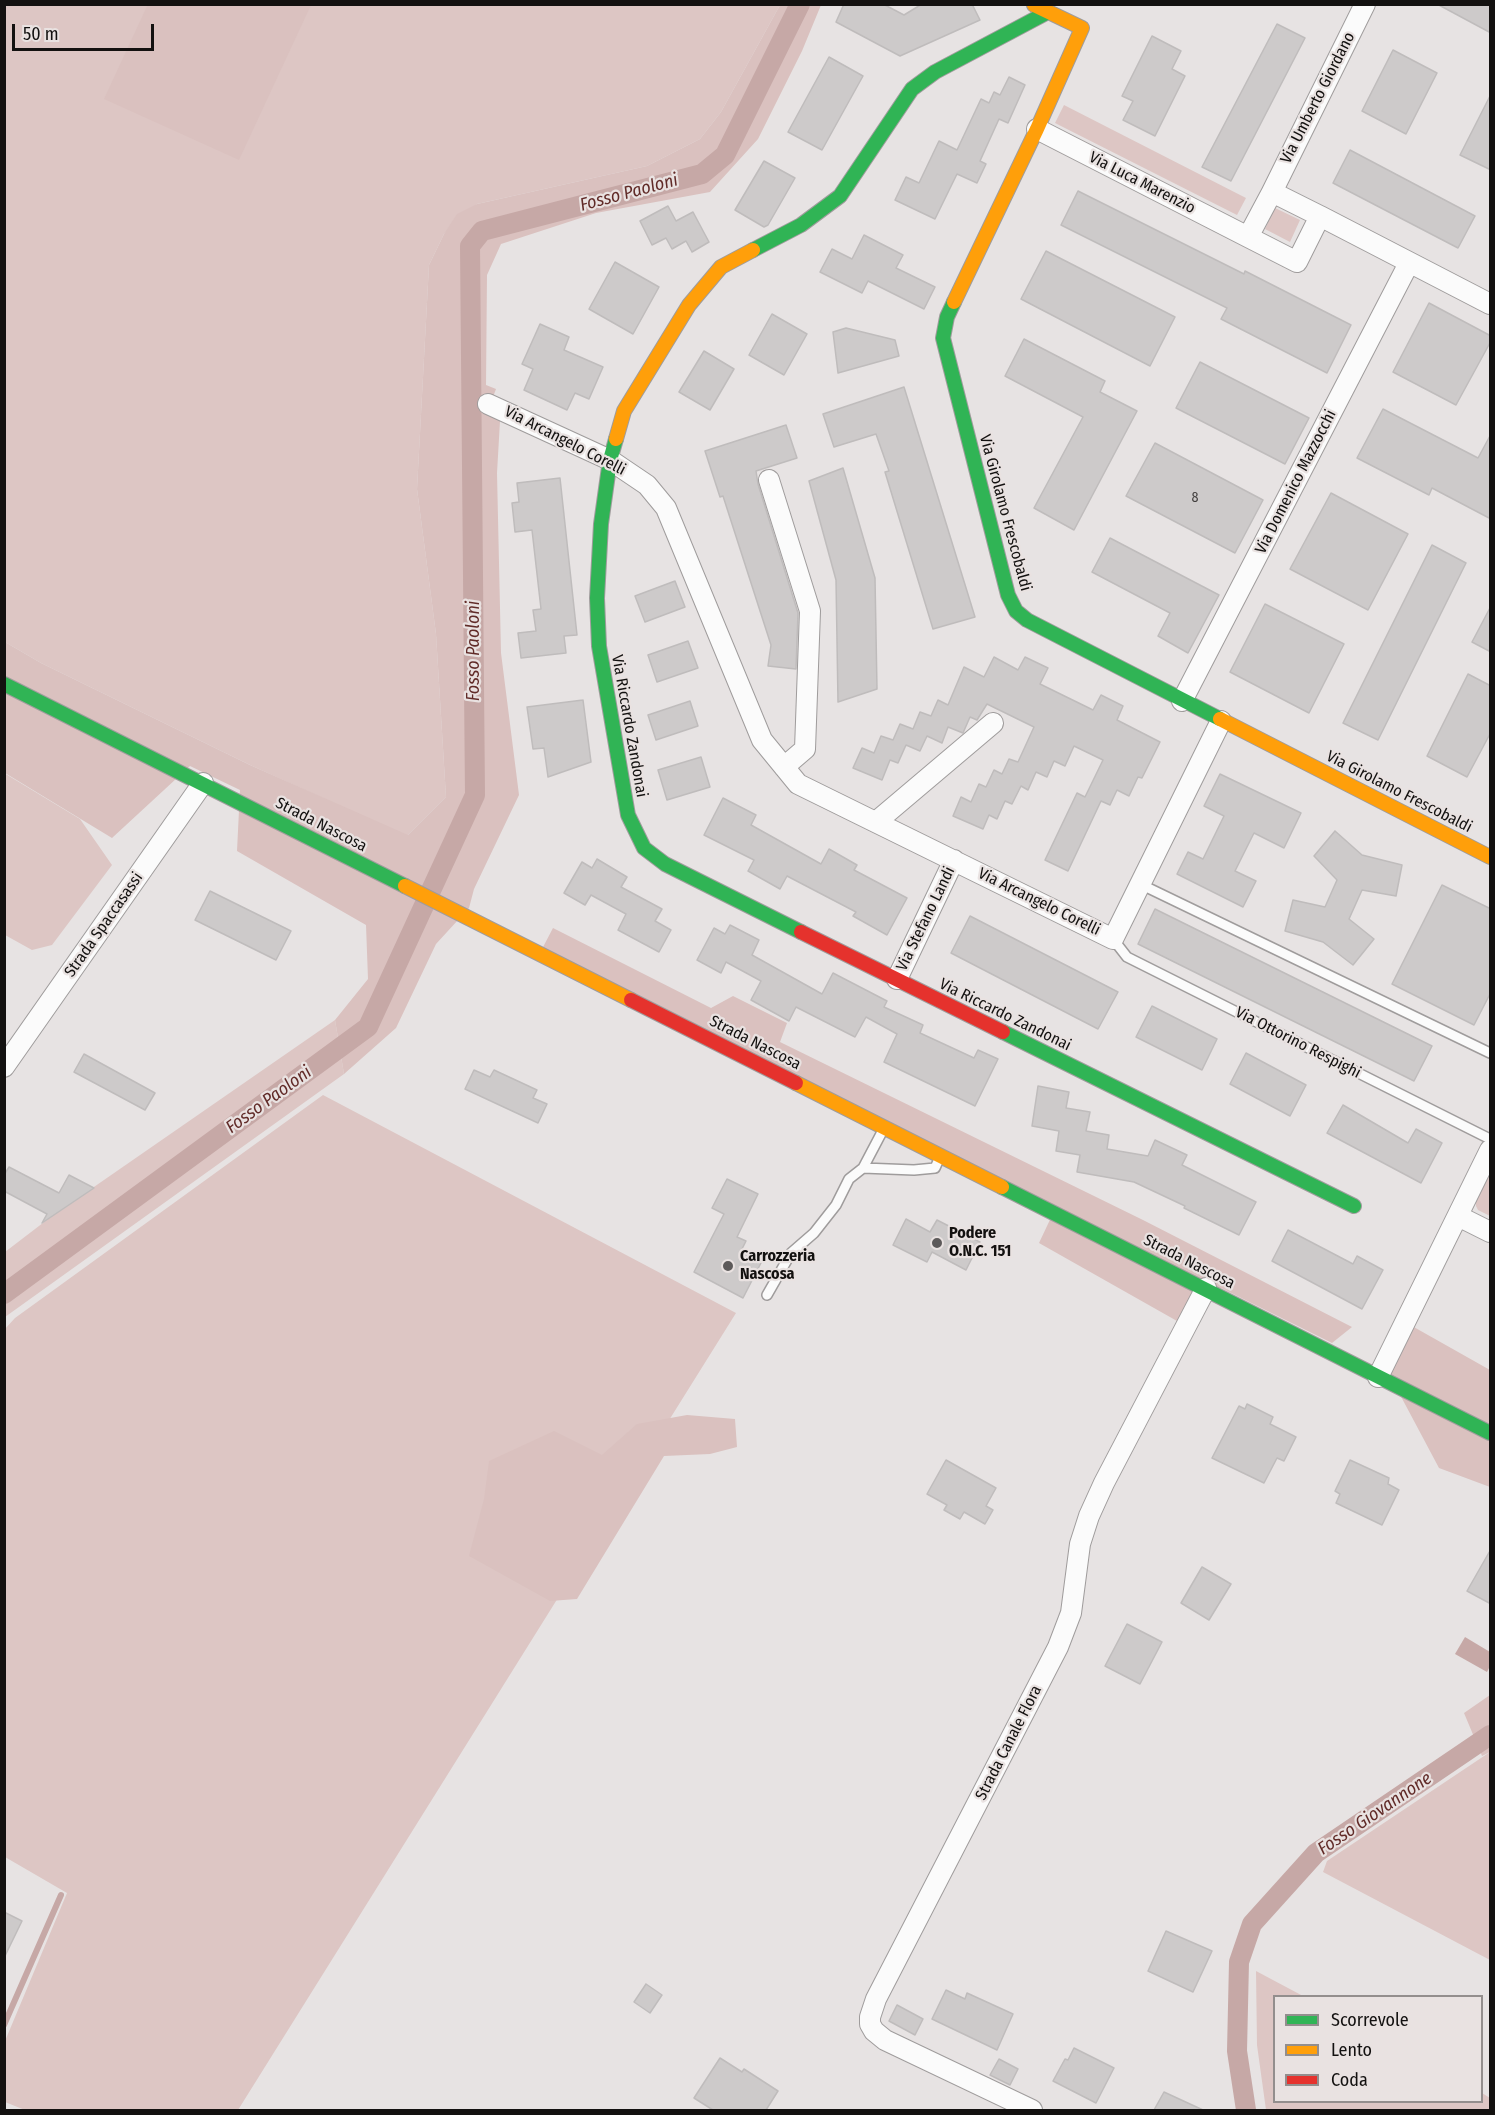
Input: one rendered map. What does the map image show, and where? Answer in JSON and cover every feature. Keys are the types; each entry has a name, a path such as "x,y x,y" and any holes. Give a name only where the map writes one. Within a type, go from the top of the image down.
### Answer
{"street":[{"path":"1033,4 1048,12"},
{"name":"Via Umberto Giordano","path":"1272,192 1365,4"},
{"name":"Via Girolamo Frescobaldi","path":"1048,12 1082,28 947,316 943,338 951,377 1008,595 1016,611 1027,620 1182,701 1491,857"},
{"name":"Via Riccardo Zandonai","path":"1048,12 935,72 912,89 840,196 801,225 721,267 689,304 624,411 610,460 601,524 597,598 599,646 628,815 644,848 665,864 1354,1206"},
{"name":"Via Luca Marenzio","path":"1036,129 1297,262 1320,216"},
{"path":"1248,237 1272,192 1491,304"},
{"name":"Via Domenico Mazzocchi","path":"1182,701 1409,262"},
{"name":"Via Arcangelo Corelli","path":"489,404 610,460 647,485 666,508 762,740 798,784 1113,939 1221,721"},
{"path":"769,480 810,611 806,749 784,767"},
{"name":"Strada Nascosa","path":"4,684 1491,1433"},
{"path":"876,822 993,723"},
{"name":"Strada Spaccasassi","path":"4,1067 203,783"},
{"name":"Via Stefano Landi","path":"897,979 954,860"},
{"path":"1378,1377 1491,1150"},
{"path":"1458,1216 1491,1232"},
{"name":"Strada Canale Flora","path":"1032,2110 885,2040 874,2031 870,2024 870,2017 876,1999 1058,1647 1071,1612 1080,1544 1089,1516 1104,1482 1206,1288"}],"lane":[{"path":"1140,884 1491,1053"},
{"name":"Via Ottorino Respighi","path":"1113,939 1126,957 1491,1139"},
{"path":"767,1295 791,1253 814,1233 836,1205 849,1179 863,1168 885,1126"},
{"path":"863,1168 914,1170 935,1168 941,1155"}],"shaded area":[{"path":"148,4 311,5 239,160 104,99"},
{"path":"5,5 780,5 721,112 700,139 647,166 477,204 444,234 429,265 417,489 436,634 446,797 407,836 250,765 41,663 5,642"},
{"path":"780,5 821,5 802,51 758,139 710,192 596,213 501,244 487,275 486,385 496,389 487,413 500,421 497,473 501,653 519,795 474,889 469,908 436,944 396,1028 344,1074 335,1020 368,979 366,925 237,851 240,790 190,766 112,838 5,773 5,642 41,663 250,765 408,835 446,797 436,634 417,489 429,265 457,214 477,204 647,166 700,139 721,112"},
{"path":"1064,105 1246,198 1237,215 1055,123"},
{"path":"1275,208 1300,220 1290,242 1265,229"},
{"path":"4,773 80,819 112,865 52,945 32,950 5,935"},
{"path":"553,928 711,1008 733,996 787,1023 780,1042 1143,1220 1352,1327 1332,1343 1221,1288 1177,1321 1039,1243 1056,1207 542,949"},
{"path":"335,1020 344,1074 5,1317 5,1252 52,1216"},
{"path":"323,1095 736,1313 238,2110 25,2110 5,2102 5,2041 67,1893 5,1857 4,1330 15,1318"},
{"path":"1490,1172 1490,1216 1478,1210 1476,1200"},
{"path":"1412,1326 1490,1370 1490,1487 1439,1468 1389,1374"},
{"path":"687,1415 735,1419 737,1447 710,1454 664,1456 577,1599 550,1601 469,1556 484,1499 489,1461 554,1431 602,1455 637,1424"},
{"path":"1465,1637 1490,1652 1490,1666 1487,1672 1455,1654"},
{"path":"1490,1695 1490,1752 1482,1756 1464,1713"},
{"path":"1490,1752 1490,1960 1323,1872 1327,1861"},
{"path":"1256,1971 1301,1995 1273,1995 1273,2103 1483,2103 1483,2094 1490,2098 1490,2110 1266,2110 1257,2045"}],"building":[{"path":"844,4 883,4 904,15 922,4 972,4 980,20 900,56 836,22"},
{"path":"1437,4 1491,4 1491,33"},
{"path":"1277,24 1305,38 1231,181 1202,167"},
{"path":"1152,36 1181,51 1172,69 1185,76 1155,136 1123,120 1133,101 1122,96"},
{"path":"1393,50 1437,73 1406,134 1362,111"},
{"path":"829,57 863,76 822,150 788,132"},
{"path":"1009,77 1025,85 1008,123 999,119 980,161 986,164 977,183 957,174 935,219 895,200 906,177 919,183 939,141 957,150 981,99 989,103 994,92 1000,95"},
{"path":"1491,94 1491,170 1460,155"},
{"path":"1350,150 1475,216 1458,248 1333,183"},
{"path":"764,161 795,178 768,225 764,227 735,210"},
{"path":"1078,191 1351,325 1327,373 1221,319 1227,308 1061,225"},
{"path":"668,206 676,221 693,212 709,242 692,252 686,241 672,249 666,238 652,245 640,221"},
{"path":"864,235 903,255 896,268 935,287 924,309 868,281 862,293 820,272 832,249 852,259"},
{"path":"1046,251 1175,317 1150,366 1021,299"},
{"path":"615,262 659,287 633,334 589,309"},
{"path":"1429,303 1491,336 1491,341 1456,405 1393,372"},
{"path":"772,314 807,334 784,375 749,355"},
{"path":"540,324 569,337 564,350 603,367 589,399 575,393 567,410 524,390 533,369 522,364"},
{"path":"846,328 895,340 899,356 838,373 833,332"},
{"path":"1024,339 1105,381 1100,392 1137,411 1074,530 1034,508 1083,417 1005,376"},
{"path":"704,351 734,369 710,410 679,392"},
{"path":"1200,362 1309,418 1285,464 1176,408"},
{"path":"904,387 975,617 933,629 885,472 889,471 876,434 834,447 823,414"},
{"path":"1383,409 1478,458 1491,434 1491,519 1432,488 1429,495 1357,458"},
{"path":"786,425 797,458 756,471 798,613 796,669 768,666 771,645 723,496 720,497 705,451"},
{"path":"1155,443 1263,500 1235,553 1126,496"},
{"path":"843,468 875,578 877,689 838,702 836,580 809,481"},
{"path":"560,478 577,635 564,636 566,653 521,658 518,633 536,631 533,610 541,609 532,530 515,532 512,503 519,502 517,483"},
{"path":"1331,493 1408,534 1368,610 1290,569"},
{"path":"1110,538 1219,595 1188,653 1158,636 1170,613 1092,572"},
{"path":"1432,545 1466,563 1378,740 1343,723"},
{"path":"675,581 685,607 645,622 635,596"},
{"path":"1265,604 1344,644 1309,713 1230,672"},
{"path":"1491,606 1491,652 1472,642"},
{"path":"688,641 698,668 657,682 648,655"},
{"path":"994,657 1018,670 1025,657 1048,668 1040,684 1093,710 1101,695 1123,706 1117,720 1160,742 1142,778 1138,777 1129,796 1117,790 1110,805 1101,801 1068,871 1045,860 1077,793 1085,797 1103,760 1074,746 1065,766 1054,761 1047,777 1036,772 1028,790 1021,786 1012,804 1005,801 997,819 989,815 983,829 953,816 961,797 971,802 979,784 986,787 994,770 1002,774 1009,759 1018,762 1034,727 987,704 977,720 970,717 963,733 948,727 942,743 927,736 920,751 906,745 898,763 890,760 882,780 853,768 862,748 874,753 881,736 893,740 900,724 913,729 920,712 931,716 938,700 948,705 964,667 984,677"},
{"path":"1468,674 1491,686 1491,732 1467,777 1427,756"},
{"path":"583,700 591,762 548,777 544,748 533,749 527,707"},
{"path":"690,701 698,726 656,740 648,715"},
{"path":"701,757 710,787 667,800 658,770"},
{"path":"1220,774 1301,813 1284,848 1254,833 1235,871 1256,881 1243,907 1177,874 1188,852 1203,859 1224,816 1204,806"},
{"path":"723,798 756,815 751,825 821,864 829,849 857,865 854,870 907,898 887,935 853,916 856,912 787,876 780,889 748,871 754,860 704,835"},
{"path":"1335,831 1362,855 1402,865 1396,896 1362,890 1349,919 1374,939 1353,965 1323,942 1285,931 1293,900 1325,907 1337,880 1314,856"},
{"path":"597,859 627,877 621,887 662,909 655,921 671,930 659,952 618,930 626,914 591,895 585,905 564,893 582,862 592,868"},
{"path":"1442,885 1491,909 1491,992 1474,1025 1392,984"},
{"path":"210,891 291,931 276,960 195,920"},
{"path":"1155,909 1432,1046 1414,1081 1138,944"},
{"path":"970,916 1118,992 1098,1029 951,953"},
{"path":"730,925 759,940 752,955 822,994 833,973 887,1001 884,1007 923,1025 920,1033 974,1058 978,1050 998,1059 975,1106 884,1062 897,1034 866,1017 855,1037 796,1007 789,1021 751,1000 761,981 726,962 721,973 697,960 714,928 725,934"},
{"path":"1152,1006 1217,1039 1202,1070 1136,1037"},
{"path":"1246,1053 1306,1085 1290,1116 1230,1084"},
{"path":"84,1054 155,1093 145,1110 74,1072"},
{"path":"474,1070 490,1077 494,1070 537,1090 533,1098 547,1104 538,1123 465,1089"},
{"path":"1038,1086 1069,1092 1066,1108 1090,1112 1086,1131 1109,1135 1107,1149 1148,1156 1155,1140 1187,1155 1182,1165 1256,1202 1239,1235 1134,1182 1077,1172 1080,1155 1056,1151 1059,1131 1032,1126"},
{"path":"1343,1105 1408,1143 1416,1129 1442,1143 1421,1183 1327,1133"},
{"path":"9,1167 59,1193 69,1175 94,1188 42,1223 47,1214 4,1191 4,1175"},
{"name":"Carrozzeria Nascosa","path":"727,1179 758,1194 737,1237 746,1241 742,1249 763,1259 743,1298 694,1272 724,1214 712,1208"},
{"name":"Podere O.N.C. 151","path":"906,1219 930,1232 937,1220 980,1242 966,1270 932,1252 927,1262 893,1245"},
{"path":"1288,1230 1353,1264 1357,1256 1383,1270 1362,1309 1272,1261"},
{"path":"1247,1404 1273,1417 1270,1424 1296,1437 1284,1461 1277,1458 1264,1483 1212,1458 1239,1406 1245,1409"},
{"path":"946,1460 996,1488 986,1506 993,1510 985,1524 964,1512 960,1519 944,1510 947,1505 927,1494"},
{"path":"1350,1460 1389,1478 1388,1484 1399,1490 1382,1525 1336,1503 1340,1494 1335,1491"},
{"path":"1491,1549 1491,1604 1467,1591"},
{"path":"1202,1567 1231,1584 1209,1620 1181,1603"},
{"path":"1127,1624 1162,1642 1140,1684 1105,1666"},
{"path":"4,1912 22,1921 4,1958"},
{"path":"1166,1931 1212,1951 1193,1992 1148,1971"},
{"path":"646,1984 662,1995 650,2013 634,2002"},
{"path":"946,1990 965,1999 967,1993 1013,2014 997,2050 932,2019"},
{"path":"897,2005 923,2019 915,2035 889,2021"},
{"path":"1074,2048 1114,2068 1096,2103 1053,2081"},
{"path":"720,2058 742,2072 744,2069 778,2091 766,2110 713,2110 694,2098"},
{"path":"999,2059 1018,2069 1010,2085 990,2075"},
{"path":"1164,2092 1203,2110 1154,2110"}],"waterway":[{"name":"Fosso Paoloni","path":"4,1294 368,1027 475,795 470,246 482,231 702,174 725,155 800,4"},
{"name":"Fosso Giovannone","path":"1246,2110 1237,2051 1239,1962 1252,1924 1316,1853 1490,1735"},
{"path":"4,2025 61,1895"}],"traffic: fast":[{"path":"753,250 801,225 840,196 912,89 935,72 1048,12"},
{"path":"954,302 947,317 943,338 1008,595 1016,611 1027,620 1220,719"},
{"path":"616,439 610,460 601,524 597,598 599,646 628,815 644,848 665,864 801,932"},
{"path":"4,684 405,886"},
{"path":"1003,1032 1354,1206"},
{"path":"1002,1187 1490,1433"}],"traffic: slow":[{"path":"954,302 1037,129 1082,28 1034,5"},
{"path":"616,439 624,411 689,305 721,267 753,250"},
{"path":"1220,719 1490,857"},
{"path":"405,886 631,1000"},
{"path":"796,1083 1002,1187"}],"traffic: jam":[{"path":"801,932 1003,1032"},
{"path":"631,1000 796,1083"}],"place":[{"name":"Podere O.N.C. 151","path":"937,1243"},
{"name":"Carrozzeria Nascosa","path":"728,1266"}]}
